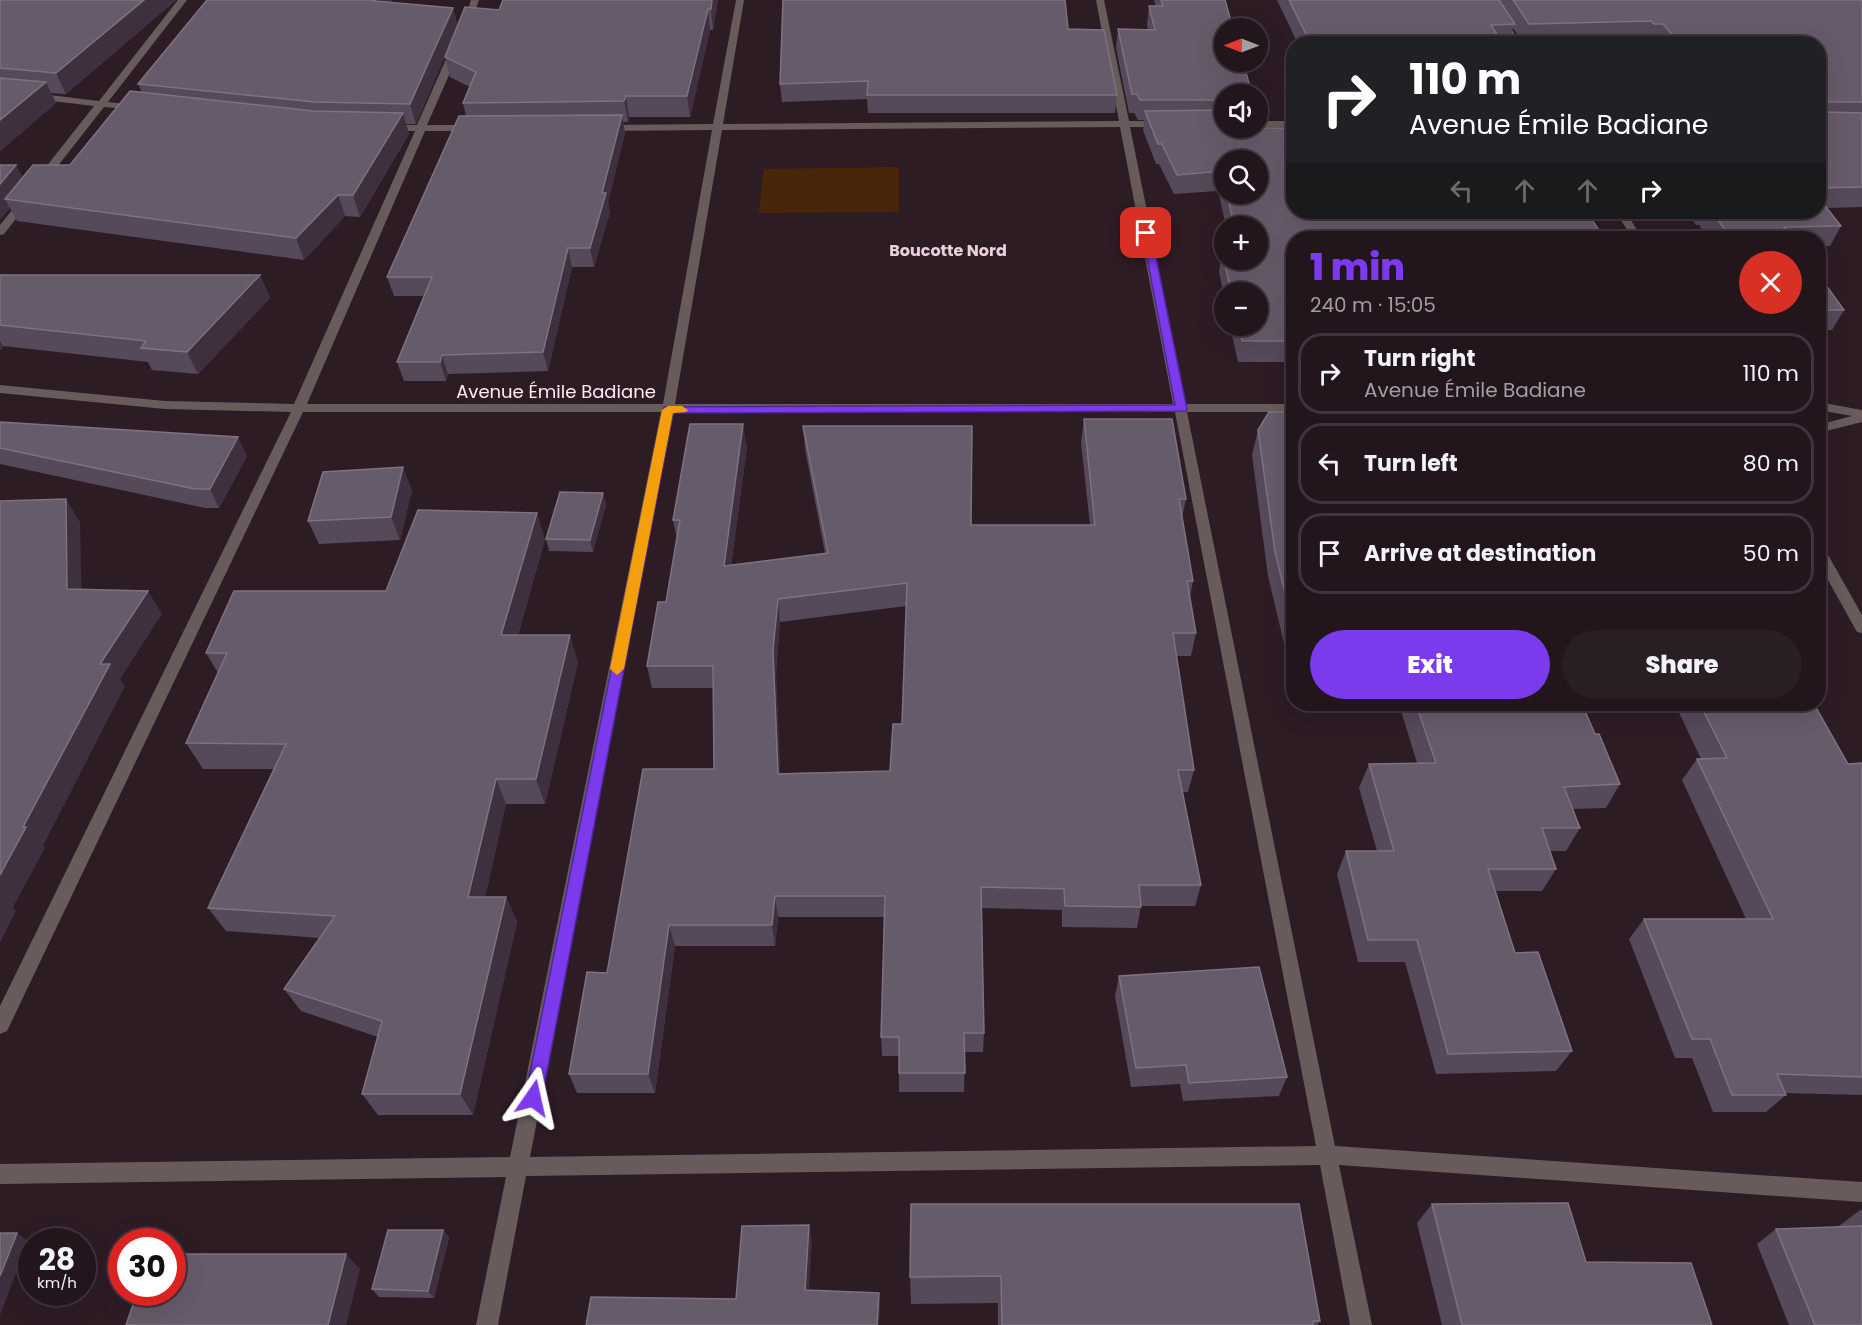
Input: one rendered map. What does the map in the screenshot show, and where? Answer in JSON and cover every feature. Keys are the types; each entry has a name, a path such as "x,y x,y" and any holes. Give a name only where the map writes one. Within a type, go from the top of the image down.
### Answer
{"street":[{"path":"36,187 183,0"},
{"path":"0,1025 299,408 423,129 475,0"},
{"path":"487,1325 668,410 740,0"},
{"path":"1100,0 1361,1325"},
{"path":"1489,0 1512,36"},
{"path":"0,92 147,109"},
{"path":"588,128 1168,124"},
{"path":"1268,124 1286,124"},
{"path":"378,128 482,128"},
{"path":"0,232 29,196"},
{"name":"Avenue Émile Badiane","path":"0,389 165,405 299,408 668,410 1286,408"},
{"path":"1826,408 1862,416"},
{"path":"1826,427 1862,416"},
{"path":"1826,563 1862,628"},
{"path":"0,1174 1329,1155 1862,1192"}],"shaded area":[{"path":"899,167 899,212 759,213 764,169"}],"building":[{"path":"0,0 144,0 56,73 0,68"},
{"path":"207,0 375,0 453,8 410,104 314,102 138,84"},
{"path":"503,0 712,0 687,96 626,96 624,101 463,103 476,72 445,57 465,7 499,10"},
{"path":"783,0 1065,0 1068,29 1104,30 1117,95 867,95 868,81 780,84"},
{"path":"1161,0 1225,0 1230,18 1214,18 1214,72 1246,72 1249,84 1214,84 1214,100 1140,100 1137,94 1132,94 1118,29 1155,30 1149,6 1163,6"},
{"path":"1289,0 1499,0 1515,24 1491,25 1498,36 1307,36"},
{"path":"1513,0 1862,0 1862,102 1828,102 1826,112 1826,36 1673,36 1663,24 1654,24 1651,21 1529,24"},
{"path":"0,78 46,82 0,120"},
{"path":"130,91 313,111 403,113 353,195 338,195 296,238 5,199 33,165 70,165"},
{"path":"1214,110 1214,138 1268,138 1268,128 1286,128 1286,219 1592,219 1599,231 1286,231 1286,341 1242,341 1241,336 1268,336 1268,282 1229,282 1226,270 1268,270 1268,216 1232,216 1229,204 1268,204 1268,150 1214,150 1214,172 1177,175 1162,144 1158,144 1145,111"},
{"path":"1826,112 1862,113 1862,187 1826,188"},
{"path":"622,115 602,193 606,193 590,248 568,248 543,352 442,355 440,362 397,362 432,277 387,277 459,116"},
{"path":"0,165 16,165 0,184"},
{"path":"1826,207 1841,226 1784,227 1787,231 1726,231 1717,219 1826,219"},
{"path":"0,275 260,275 187,352 141,348 146,341 0,325"},
{"path":"1826,285 1844,310 1826,310"},
{"path":"1269,412 1286,412 1286,597 1275,552 1258,430"},
{"path":"1084,419 1172,419 1186,499 1179,499 1193,581 1187,581 1196,633 1173,633 1194,770 1178,770 1201,885 1139,885 1141,907 1065,906 1064,889 981,887 984,1033 964,1033 965,1073 899,1073 899,1037 881,1037 885,896 775,896 772,925 669,925 648,1074 569,1074 587,972 607,973 643,769 714,769 713,666 647,666 658,602 666,602 680,520 673,520 690,424 743,424 724,566 828,553 803,426 972,426 971,525 1095,525","holes":["907,583 902,724 893,724 890,771 778,774 773,650 778,599"]},
{"path":"0,422 238,437 210,489 195,489 0,448"},
{"path":"403,467 391,517 308,521 323,472"},
{"path":"560,492 603,493 590,540 546,539"},
{"path":"66,499 67,589 148,591 100,664 110,664 0,875 0,501"},
{"path":"418,510 537,513 501,635 570,635 536,779 496,779 468,897 506,897 460,1094 362,1094 382,1021 284,989 335,916 208,908 286,744 186,743 227,653 206,653 234,591 386,591"},
{"path":"1418,711 1585,711 1595,734 1599,734 1620,784 1564,787 1580,828 1542,828 1556,869 1488,869 1515,953 1538,952 1572,1051 1448,1054 1417,940 1368,940 1346,851 1394,851 1369,764 1436,763"},
{"path":"1704,711 1818,711 1848,764 1862,763 1862,1077 1777,1074 1786,1095 1732,1095 1710,1039 1692,1039 1644,919 1773,919 1697,759 1727,758"},
{"path":"1259,967 1287,1077 1189,1083 1186,1065 1136,1068 1119,976"},
{"path":"1568,1203 1586,1262 1691,1263 1712,1325 1462,1325 1432,1204"},
{"path":"911,1204 1299,1204 1320,1321 1313,1321 1313,1325 1002,1325 1001,1276 910,1277"},
{"path":"809,1225 805,1290 879,1293 877,1325 586,1325 591,1297 736,1299 742,1226"},
{"path":"1862,1226 1862,1325 1815,1325 1776,1229"},
{"path":"388,1230 443,1230 428,1291 372,1289"},
{"path":"0,1233 17,1233 0,1276"},
{"path":"186,1254 346,1254 328,1325 126,1325 133,1306 186,1306"}],"slow traffic":[{"path":"617,669 668,410 682,410"}],"district":[{"name":"Boucotte Nord","path":"948,250"}],"route":[{"path":"533,1098 668,410 1182,409 1146,233"}]}
